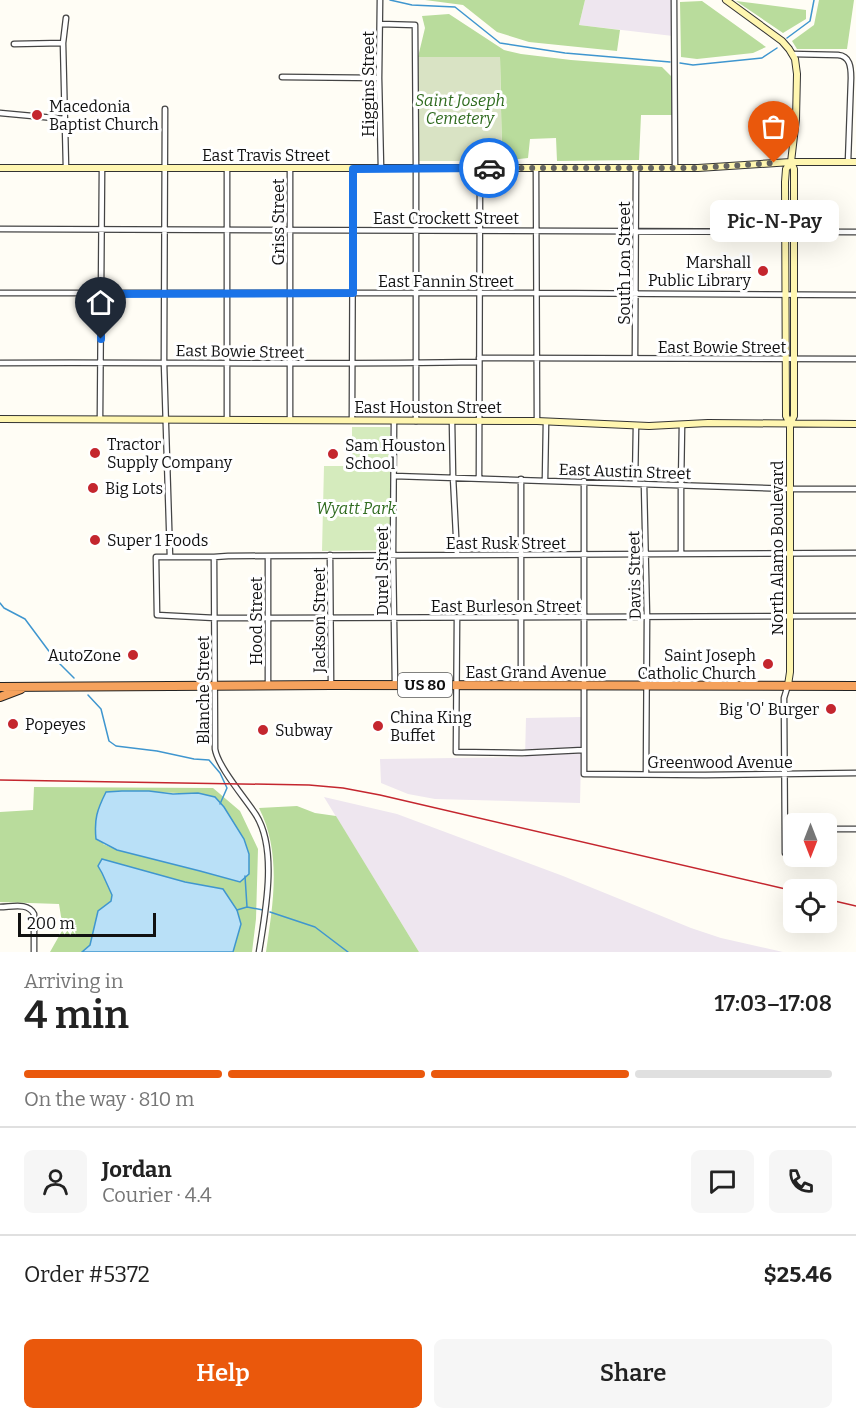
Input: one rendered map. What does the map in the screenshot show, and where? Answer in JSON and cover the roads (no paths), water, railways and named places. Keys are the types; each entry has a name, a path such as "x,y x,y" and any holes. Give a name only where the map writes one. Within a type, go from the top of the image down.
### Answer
{"highway":[{"name":"East Grand Avenue","path":"1,687 856,686"},
{"path":"0,697 28,687"}],"street":[{"name":"Higgins Street","path":"380,0 381,168"},
{"path":"675,0 675,168"},
{"path":"726,0 782,41 792,54 796,66 796,119 791,162 786,169 785,359 786,416 790,423"},
{"path":"66,18 63,43 66,168"},
{"path":"380,24 415,25 416,421"},
{"path":"14,44 63,43"},
{"path":"792,54 842,55 847,58 851,78 848,162"},
{"path":"282,76 379,78"},
{"path":"165,109 164,363 170,557"},
{"path":"0,113 65,119"},
{"path":"790,423 794,416 794,169 791,162"},
{"name":"East Travis Street","path":"0,168 675,168 791,162 856,162"},
{"path":"479,478 480,168"},
{"path":"537,168 537,422"},
{"name":"South Lon Street","path":"636,168 636,358"},
{"path":"100,418 102,169"},
{"path":"227,169 227,419"},
{"name":"Griss Street","path":"290,169 290,420"},
{"path":"352,420 353,169"},
{"name":"East Crockett Street","path":"0,230 856,232"},
{"name":"East Fannin Street","path":"0,293 537,293 856,296"},
{"name":"East Bowie Street","path":"0,363 416,364 537,358 856,359"},
{"name":"East Houston Street","path":"0,418 479,421 636,426 708,423 856,424"},
{"name":"Durel Street","path":"394,421 395,686"},
{"path":"452,421 457,555"},
{"path":"545,480 546,422"},
{"name":"North Alamo Boulevard","path":"786,813 784,698 790,672 790,423"},
{"path":"681,554 682,424"},
{"path":"635,483 636,426"},
{"name":"East Austin Street","path":"394,476 791,489 856,489"},
{"path":"520,685 521,479"},
{"path":"457,618 456,752 522,753 583,750 584,481"},
{"name":"Davis Street","path":"644,484 647,617 646,774"},
{"name":"East Rusk Street","path":"157,615 156,557 856,553"},
{"name":"Jackson Street","path":"330,555 331,685"},
{"name":"Hood Street","path":"268,556 268,686"},
{"name":"Blanche Street","path":"214,558 216,753 219,762 258,819 267,845 267,902 259,952"},
{"name":"East Burleson Street","path":"157,615 215,618 856,616"},
{"name":"Greenwood Avenue","path":"583,750 584,774 856,773"},
{"path":"837,830 856,829"},
{"path":"0,907 26,906 33,910 34,952"}],"water":[{"path":"106,792 198,793 215,797 244,839 249,854 249,874 240,882 117,850 96,839 97,815"},
{"path":"102,859 185,882 223,889 237,910 241,924 233,952 82,952 90,945 98,911 111,901 112,895 98,866"}],"waterway":[{"path":"390,0 412,5 455,7 500,43 565,53 670,62"},
{"path":"787,38 810,21 814,0"},
{"path":"680,63 693,65 762,58 777,48"},
{"path":"0,603 4,608 25,619 54,658 74,678"},
{"path":"88,695 101,709 109,741 116,746 209,760 220,773 227,788 220,804"},
{"path":"245,876 247,907 263,910"},
{"path":"237,910 247,907"},
{"path":"270,912 315,927 348,952"}],"railway":[{"path":"0,780 309,785 343,788 783,888"},
{"path":"837,902 856,906"}],"place":[{"name":"Macedonia Baptist Church","path":"37,115"},
{"name":"Pic-N-Pay","path":"774,163"},
{"name":"Marshall Public Library","path":"763,271"},
{"name":"Tractor Supply Company","path":"95,453"},
{"name":"Sam Houston School","path":"333,454"},
{"name":"Big Lots","path":"93,488"},
{"name":"Super 1 Foods","path":"95,540"},
{"name":"AutoZone","path":"133,655"},
{"name":"Saint Joseph Catholic Church","path":"768,664"},
{"name":"Big 'O' Burger","path":"831,709"},
{"name":"Popeyes","path":"13,724"},
{"name":"China King Buffet","path":"378,726"},
{"name":"Subway","path":"263,730"}],"park label":[{"name":"Saint Joseph Cemetery","path":"460,109"},
{"name":"Wyatt Park","path":"356,508"}]}
